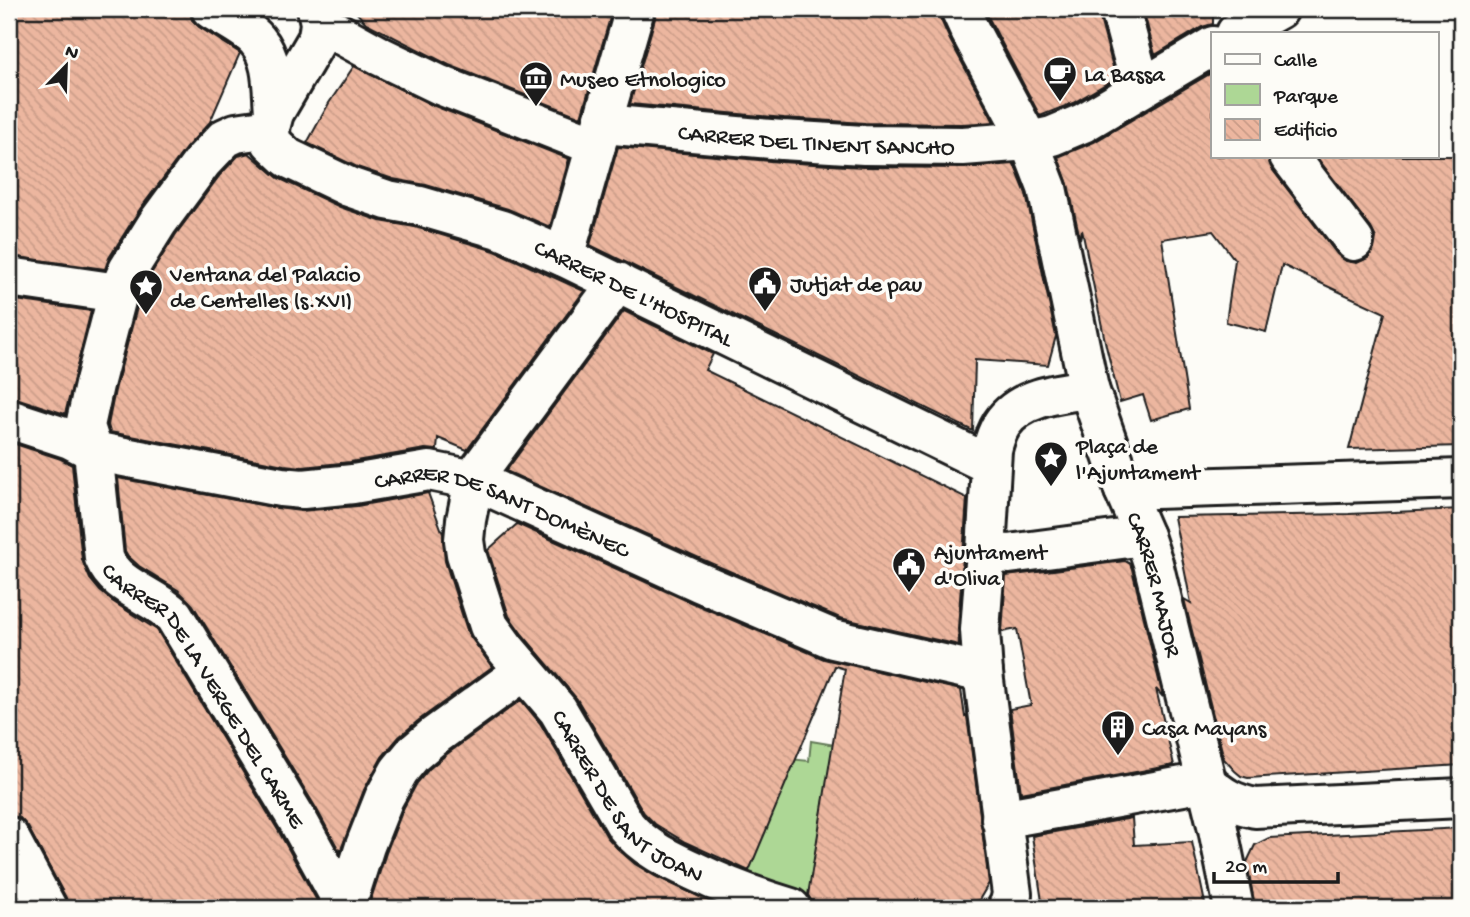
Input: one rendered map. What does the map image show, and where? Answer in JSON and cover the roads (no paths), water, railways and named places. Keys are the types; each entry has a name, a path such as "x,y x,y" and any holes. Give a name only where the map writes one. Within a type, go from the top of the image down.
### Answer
{"street":[{"path":"211,9 256,38 267,55 272,76 272,128"},
{"path":"564,257 635,9"},
{"name":"CARRER MAJOR","path":"960,9 1029,141 1047,188 1089,390 1153,563 1218,829 1234,908"},
{"path":"1120,9 1141,87"},
{"name":"CARRER DEL TINENT SANCHO","path":"1240,32 1279,9"},
{"path":"272,128 318,38 319,16"},
{"name":"CARRER DEL TINENT SANCHO","path":"319,16 440,85 599,135 864,145 963,146 1029,141 1052,136 1083,123 1141,87 1211,49"},
{"name":"CARRER DE L'HOSPITAL","path":"272,128 288,158 303,166 387,200 420,206 502,230 618,282 990,465"},
{"name":"CARRER DE LA VERGE DEL CARME","path":"272,128 236,133 225,138 203,161 158,222 128,270 118,293 93,385 85,426 93,452 104,558 108,568 133,590 164,607 174,616 297,819 346,907"},
{"path":"1291,158 1354,241"},
{"path":"9,277 118,293"},
{"path":"474,480 618,282"},
{"path":"1007,908 1012,894 983,673 980,630 992,450 1002,423 1025,404 1058,394 1089,390"},
{"name":"CARRER DE SANT DOMÈNEC","path":"9,419 60,435 93,452 281,487 303,489 353,484 429,471 474,480 699,582 833,639 983,673"},
{"name":"CARRER DE SANT JOAN","path":"474,480 464,540 489,626 558,710 626,826 648,848 663,856 731,888 791,908"},
{"path":"1124,490 1461,480"},
{"path":"986,551 1009,554 1144,536"},
{"path":"346,907 365,846 384,798 399,771 413,754 433,737 524,671"},
{"path":"1002,819 1205,782 1224,798 1238,805 1255,808 1461,798"},
{"path":"14,847 47,908"}],"place":[{"name":"La Bassa","path":"1060,103"},
{"name":"Museo Etnologico","path":"536,108"},
{"name":"Jutjat de pau","path":"765,313"},
{"name":"Ventana del Palacio de Centelles (s.XVI)","path":"146,316"},
{"name":"Plaça de l'Ajuntament","path":"1051,488"},
{"name":"Ajuntament d'Oliva","path":"909,594"},
{"name":"Casa Mayans","path":"1118,757"}]}
